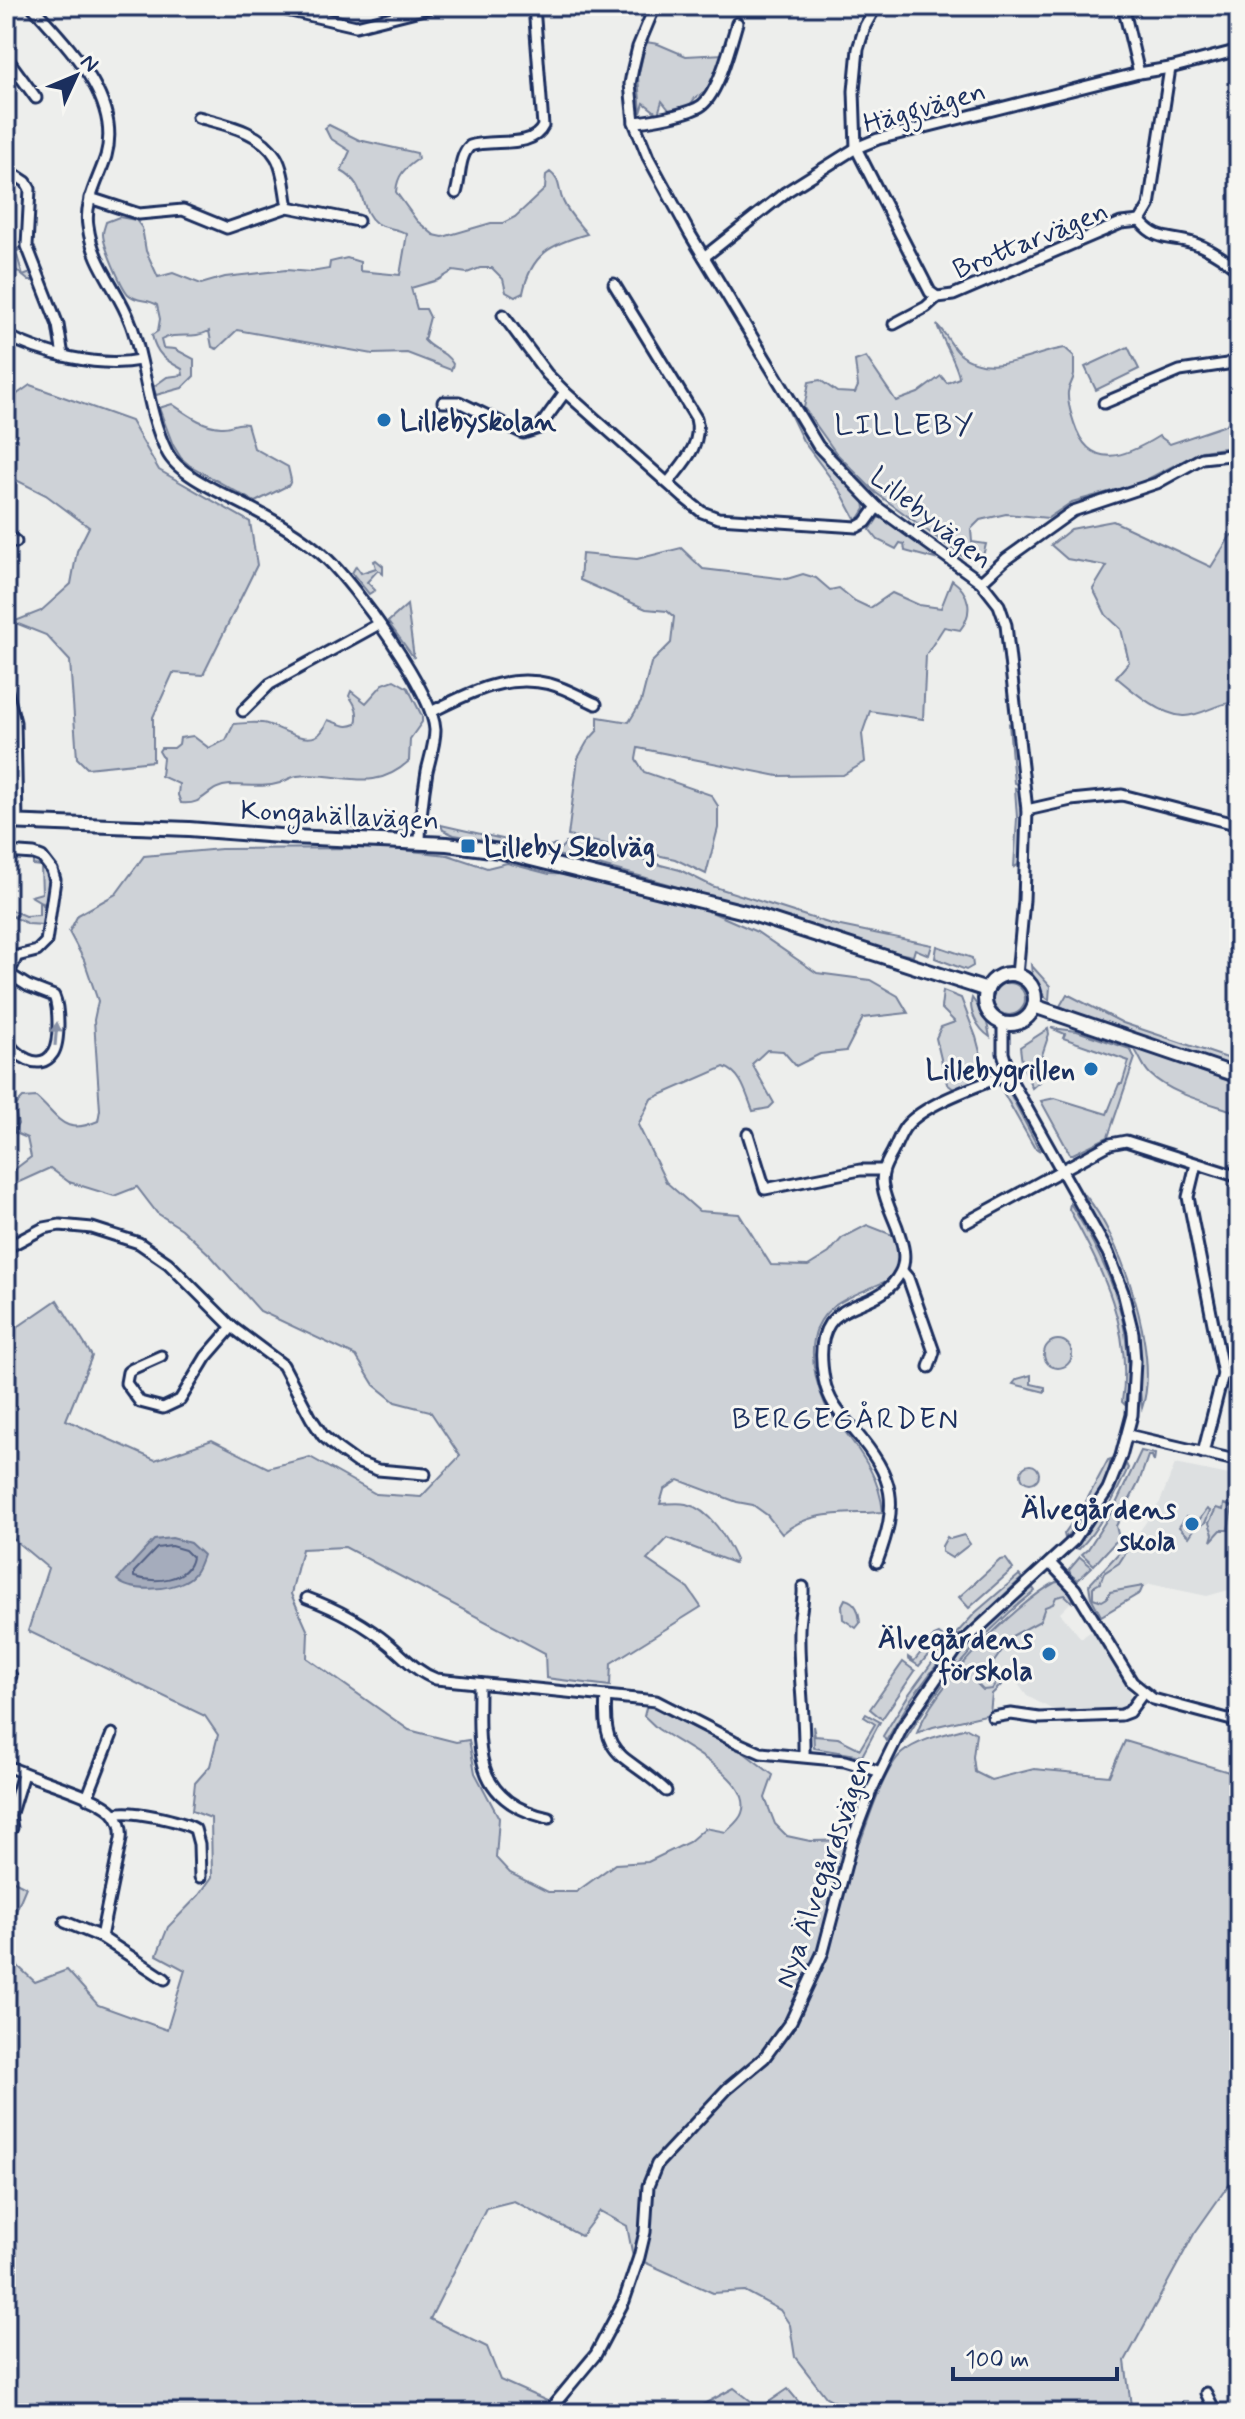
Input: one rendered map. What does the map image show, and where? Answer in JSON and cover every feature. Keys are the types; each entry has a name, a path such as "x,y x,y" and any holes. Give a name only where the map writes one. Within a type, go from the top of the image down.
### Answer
{"street":[{"path":"32,6 83,69 102,102 107,118 109,141 90,198 87,221 94,256 130,319 161,437 174,463 273,520 323,556 350,583 422,690 435,730 425,782 420,843"},
{"path":"269,6 356,26 436,6"},
{"path":"456,193 461,179 462,155 470,146 531,139 541,131 534,6"},
{"name":"Lillebyvägen","path":"655,6 641,40 630,84 634,122 648,157 704,257 818,446 877,507 981,582 999,605 1006,625 1027,810 1024,900 1017,975"},
{"path":"856,148 854,91 858,49 865,26 876,6"},
{"path":"1123,6 1139,73"},
{"path":"634,122 704,104 720,72 737,23"},
{"name":"Häggvägen","path":"704,257 786,192 856,148 878,139 1239,50"},
{"path":"6,57 36,98"},
{"path":"1170,68 1149,206 1140,221 1148,231 1161,237 1194,243 1239,270"},
{"path":"198,117 242,129 277,158 288,207"},
{"name":"Brottarvägen","path":"856,148 924,285 937,297"},
{"path":"6,169 17,175 30,189 27,246 58,325 63,356"},
{"path":"90,198 139,214 183,210 227,228 288,207 358,221"},
{"name":"Brottarvägen","path":"894,324 937,297 953,295 1121,223 1140,221"},
{"path":"614,284 696,418 696,445 668,483"},
{"path":"503,315 547,374 565,392 702,512 718,518 857,527 866,522 877,507"},
{"path":"6,335 31,348 63,356 125,363 140,360"},
{"path":"1104,403 1180,371 1227,364 1239,358"},
{"path":"443,402 459,402 523,433 539,428 565,392"},
{"path":"981,582 1006,559 1073,511 1157,483 1202,458 1239,454"},
{"path":"6,535 16,542"},
{"path":"243,711 270,684 379,624"},
{"path":"431,712 500,682 550,684 596,704"},
{"path":"6,687 15,722 12,822"},
{"path":"1027,810 1071,800 1122,795 1239,825"},
{"name":"Kongahällavägen","path":"12,822 189,829 499,851 749,913 987,990"},
{"path":"6,852 42,857 55,880 46,942 41,949 17,956 7,977 54,996 57,1004 55,1050 43,1060 26,1060 6,1040"},
{"path":"1017,975 1032,987 1034,1006 1022,1021 1003,1023 993,1017 986,1007 987,990 999,977 1017,975"},
{"path":"1034,1006 1239,1076"},
{"name":"Nya Älvegårdsvägen","path":"547,2413 596,2354 624,2301 639,2257 645,2232 648,2186 657,2164 727,2089 764,2058 791,2021 823,1952 852,1841 878,1771 902,1728 959,1646 1074,1540 1114,1476 1128,1435 1135,1361 1129,1312 1108,1253 1008,1074 1003,1053 1003,1023"},
{"path":"877,1562 892,1513 890,1487 883,1470 827,1394 821,1352 825,1333 831,1320 842,1311 883,1291 902,1271 903,1244 883,1186 883,1170 907,1125 945,1098 1008,1074"},
{"path":"748,1134 765,1189 860,1170 883,1170"},
{"path":"967,1222 1110,1144 1126,1141 1239,1177"},
{"path":"1196,1164 1188,1197 1223,1374 1203,1453"},
{"path":"6,1248 44,1228 60,1225 92,1228 139,1243 168,1263 232,1327 283,1365 311,1418 323,1436 338,1449 356,1462 378,1470 425,1474"},
{"path":"902,1271 908,1278 934,1352 929,1367"},
{"path":"161,1356 128,1372 126,1383 140,1402 163,1408 180,1400 206,1357 232,1327"},
{"path":"1223,1374 1239,1375"},
{"path":"1128,1435 1239,1461"},
{"path":"1050,1563 1075,1589 1132,1682 1143,1693 1153,1699 1239,1722"},
{"path":"803,1587 804,1603 799,1627 804,1756"},
{"path":"307,1598 350,1617 388,1643 423,1674 436,1679 656,1701 761,1753 845,1761 878,1771"},
{"path":"479,1684 479,1756 488,1778 499,1793 529,1814 549,1818"},
{"path":"993,1717 1011,1714 1039,1718 1121,1715 1136,1705 1143,1693"},
{"path":"606,1696 605,1727 613,1748 666,1791"},
{"path":"87,1798 112,1734"},
{"path":"6,1765 87,1798 115,1814 121,1839 101,1937"},
{"path":"12,1828 10,1816 23,1774"},
{"path":"115,1814 126,1812 195,1829 199,1844 200,1877"},
{"path":"65,1922 101,1937 165,1979"},
{"path":"1206,2393 1216,2413"}],"shaded area":[{"path":"646,42 686,56 723,54 709,90 690,105 670,111 662,101 658,114 644,103 641,113 638,77"},
{"path":"329,125 359,140 417,153 418,159 400,176 396,192 417,221 434,235 443,237 491,223 503,223 515,217 545,189 546,175 550,172 558,182 568,210 587,234 544,253 531,269 523,293 515,297 506,292 503,279 492,268 467,273 453,271 438,280 411,288 417,309 426,309 430,317 424,340 450,359 453,364 451,370 407,353 373,354 237,330 217,349 212,347 209,331 161,340 163,348 175,349 194,359 194,376 182,388 156,395 153,387 167,377 183,375 182,369 162,356 154,342 152,335 158,331 160,319 157,305 131,297 121,283 104,239 106,222 119,217 136,220 142,228 146,251 158,277 173,273 201,284 225,277 329,269 330,262 347,258 360,262 360,271 400,275 407,234 380,225 370,217 355,183 341,171 350,151 330,138 325,128"},
{"path":"24,247 16,252 23,276 11,266 9,257 12,250"},
{"path":"36,271 37,278 29,281 23,276"},
{"path":"937,325 961,355 985,365 1012,362 1065,348 1074,356 1074,375 1068,396 1074,423 1081,439 1099,454 1122,454 1159,436 1170,444 1223,426 1239,416 1239,446 1202,451 1138,484 1072,502 1048,518 1006,514 980,520 971,529 972,542 986,544 983,556 972,559 962,556 876,493 836,453 804,408 809,382 820,380 837,392 855,393 858,386 855,361 866,357 896,401 918,393 941,376 947,383 959,378"},
{"path":"1128,347 1139,369 1096,390 1085,367"},
{"path":"30,385 131,421 159,470 250,522 257,565 203,675 173,673 153,717 153,761 87,768 77,758 70,661 46,635 13,622 41,611 71,584 77,551 89,527 46,495 6,475 6,397 13,397"},
{"path":"779,391 815,451 864,500 865,509 858,520 803,441"},
{"path":"172,404 195,419 214,426 247,424 254,448 288,467 289,485 255,502 189,465 173,445 159,408"},
{"path":"878,518 886,518 935,559 905,551 904,544 900,543 896,549 878,540 870,530"},
{"path":"1113,521 1211,567 1231,535 1239,537 1239,703 1224,704 1190,716 1174,715 1147,701 1116,677 1129,662 1121,629 1106,615 1093,589 1107,566 1067,559 1051,545 1071,529"},
{"path":"681,548 703,569 787,579 803,574 816,578 830,590 839,588 870,608 892,593 919,605 941,608 952,580 963,591 968,603 967,616 960,630 944,627 926,655 923,719 870,711 862,734 865,762 843,775 778,776 638,748 636,759 644,772 711,795 718,806 718,828 706,874 675,859 568,836 578,758 598,730 598,717 629,722 641,702 651,663 671,643 674,617 667,611 646,609 580,580 582,554 637,559"},
{"path":"376,560 383,566 383,574 378,570 367,582 375,590 369,594 352,573 356,566 361,573 376,568"},
{"path":"407,605 414,658 388,622"},
{"path":"394,680 408,688 422,722 410,739 409,761 382,777 368,780 313,775 268,785 222,786 196,802 181,803 179,784 161,776 163,758 159,751 161,748 174,748 180,738 193,736 209,748 226,740 234,724 256,723 310,738 322,731 328,720 345,726 356,724 356,709 349,696 351,691 366,703 383,684"},
{"path":"1009,724 1013,726 1020,784 1014,783"},
{"path":"1015,788 1021,790 1022,842 1018,865 1014,867 1017,818"},
{"path":"353,822 409,825 404,830 382,833 352,827"},
{"path":"441,825 538,847 556,845 557,852 566,843 576,843 680,870 712,886 831,924 932,945 929,955 915,949 913,956 888,951 619,870 454,835 443,830"},
{"path":"383,848 448,855 487,868 507,863 549,874 585,875 700,907 757,932 817,973 870,980 898,996 908,1013 863,1018 846,1051 820,1054 796,1066 783,1051 767,1050 752,1064 774,1103 769,1108 753,1111 739,1079 724,1067 651,1099 638,1125 666,1182 699,1211 739,1214 771,1265 808,1266 829,1253 842,1238 867,1225 895,1236 900,1261 894,1277 833,1307 817,1328 813,1353 825,1404 869,1468 883,1512 817,1517 805,1520 782,1534 767,1515 753,1505 679,1480 664,1490 660,1504 686,1504 703,1512 722,1534 736,1560 734,1563 668,1538 647,1560 688,1588 701,1607 611,1663 610,1686 546,1678 545,1653 345,1547 302,1549 291,1594 308,1632 307,1658 409,1730 456,1742 469,1740 475,1773 499,1818 496,1858 510,1873 548,1892 576,1892 615,1864 648,1862 689,1842 705,1828 726,1832 741,1816 743,1800 727,1775 654,1726 644,1716 647,1704 743,1752 773,1775 765,1798 775,1824 787,1836 810,1841 861,1840 884,1781 902,1753 924,1741 967,1728 976,1733 975,1772 991,1780 1034,1769 1109,1776 1125,1741 1239,1775 1239,2170 1194,2234 1125,2361 1132,2413 857,2413 826,2397 795,2357 790,2325 780,2310 745,2291 713,2293 633,2257 627,2226 600,2211 581,2236 514,2201 486,2208 430,2319 487,2347 500,2380 547,2401 538,2413 6,2413 6,2295 14,2270 6,2264 6,1955 35,1982 67,1970 98,2005 167,2030 185,1970 157,1955 168,1927 212,1877 211,1818 192,1811 195,1783 210,1766 218,1735 205,1716 28,1631 48,1568 6,1533 6,1335 57,1300 92,1356 66,1420 155,1460 212,1440 268,1468 310,1457 376,1494 421,1497 460,1456 430,1411 395,1402 374,1385 356,1356 260,1311 211,1256 182,1229 157,1213 137,1187 114,1196 69,1182 50,1168 6,1188 6,1176 31,1157 27,1138 13,1132 18,1124 14,1107 23,1098 36,1097 69,1126 98,1121 100,1110 94,1020 98,1001 84,960 69,932 78,915 116,894 144,856 221,849"},
{"path":"33,860 40,861 49,876 48,906 31,896 42,893 41,866 33,865"},
{"path":"39,902 47,908 44,925 28,924 8,914 6,908 25,916 39,915"},
{"path":"937,946 972,958 973,966 966,970 935,958"},
{"path":"1031,965 1050,986 1049,1000 1036,985"},
{"path":"1009,983 1020,988 1025,999 1020,1010 1009,1015 998,1010 993,999 998,988"},
{"path":"943,991 961,998 987,1078 955,1090 947,1084 936,1038 941,1027 955,1022 941,1008"},
{"path":"1067,994 1123,1023 1239,1062 1239,1068 1074,1013 1060,1006"},
{"path":"972,998 986,1018 990,1037 975,1019 971,1008"},
{"path":"1051,1028 1077,1031 1130,1049 1135,1058 1108,1137 1073,1154 1070,1154 1041,1101 1055,1098 1107,1114 1129,1061 1063,1038 1065,1034"},
{"path":"1048,1029 1036,1073 1040,1081 1032,1088 1022,1063 1020,1047"},
{"path":"1133,1047 1239,1082 1239,1113 1169,1088 1147,1071"},
{"path":"999,1085 1006,1086 1040,1151 1034,1147"},
{"path":"1085,1195 1112,1238 1134,1297 1146,1358 1142,1408 1138,1338 1133,1310 1116,1260"},
{"path":"1070,1203 1097,1250 1124,1324 1128,1377 1125,1405 1122,1402 1123,1350 1119,1325 1104,1278 1069,1209"},
{"path":"1058,1340 1068,1344 1072,1354 1068,1364 1058,1368 1048,1364 1044,1354 1048,1344"},
{"path":"1031,1375 1031,1384 1045,1387 1045,1392 1013,1384 1017,1379"},
{"path":"1141,1451 1155,1454 1154,1462 1152,1456 1148,1456 1139,1482 1116,1526 1119,1538 1094,1565 1082,1554 1114,1508"},
{"path":"1111,1459 1100,1491 1065,1538 1064,1534"},
{"path":"1126,1464 1128,1468 1101,1521 1079,1549 1076,1548 1104,1506"},
{"name":"Älvegårdens skola","path":"1175,1464 1239,1477 1239,1583 1236,1588 1207,1596 1150,1584 1099,1614 1088,1595 1088,1589 1120,1549 1130,1545 1160,1502"},
{"path":"1030,1465 1039,1474 1030,1483 1021,1474"},
{"path":"1224,1504 1232,1507 1228,1530 1221,1530 1211,1541 1213,1534 1209,1523 1216,1508 1223,1510"},
{"path":"1207,1509 1210,1511 1205,1523 1195,1528 1189,1537 1179,1527 1186,1517 1197,1523"},
{"path":"964,1535 970,1544 952,1558 942,1552 947,1537"},
{"path":"1126,1545 1130,1546 1119,1563 1104,1573 1100,1583 1093,1587 1093,1598 1102,1601 1110,1592 1143,1586 1140,1593 1101,1616 1091,1597 1089,1585"},
{"path":"1080,1557 1092,1567 1078,1580 1069,1570"},
{"path":"1006,1559 1013,1569 969,1608 959,1597 1000,1560"},
{"path":"1019,1575 1022,1578 963,1634 954,1636 976,1612"},
{"path":"1056,1582 1063,1583 1074,1595 1072,1602 1065,1595 1056,1597 1053,1604 1045,1607 1040,1621 1012,1636 991,1666 978,1675 977,1684 983,1690 992,1689 997,1682 1001,1685 992,1694 990,1714 917,1733 939,1694 976,1650 1018,1609"},
{"name":"Älvegårdens förskola","path":"1065,1587 1072,1601 1060,1613 1081,1638 1090,1632 1097,1635 1130,1691 1130,1701 1123,1710 1057,1712 1027,1696 1012,1676 992,1694 950,1700 1001,1639"},
{"path":"1033,1588 1035,1591 962,1660 904,1742 898,1746 922,1702 955,1659 994,1620"},
{"path":"845,1599 852,1602 858,1611 860,1623 856,1628 843,1619"},
{"path":"939,1634 943,1637 919,1666 908,1659 914,1661"},
{"path":"947,1642 948,1650 911,1699 886,1741 883,1736"},
{"path":"903,1662 915,1671 882,1719 870,1709"},
{"path":"866,1714 880,1722 862,1756 814,1748 813,1726 815,1736 838,1738 860,1749 875,1724 864,1717"},
{"path":"6,1877 26,1887 6,1935"},
{"path":"734,2388 760,2408 788,2389 808,2413 687,2413"}],"water":[{"path":"172,1538 190,1543 203,1555 189,1579 150,1589 131,1587 117,1580 154,1540"}],"place":[{"name":"Lillebyskolan","path":"384,420"},
{"name":"Lilleby Skolväg","path":"468,846"},
{"name":"Lillebygrillen","path":"1091,1069"},
{"name":"Älvegårdens skola","path":"1192,1524"},
{"name":"Älvegårdens förskola","path":"1049,1654"}],"district":[{"name":"LILLEBY","path":"905,424"},
{"name":"BERGEGÅRDEN","path":"846,1418"}]}
